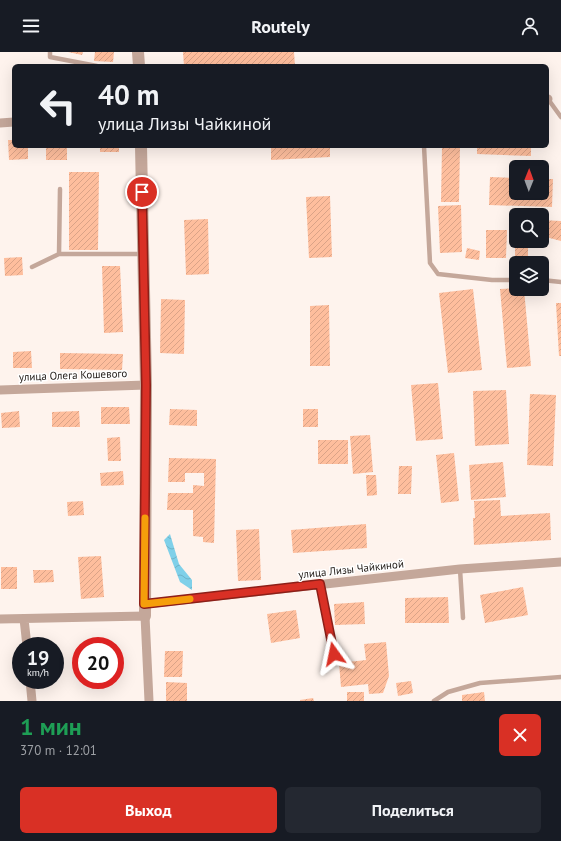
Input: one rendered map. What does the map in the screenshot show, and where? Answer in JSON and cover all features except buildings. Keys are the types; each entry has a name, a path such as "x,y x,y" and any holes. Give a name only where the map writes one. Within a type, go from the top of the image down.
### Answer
{"street":[{"path":"138,52 139,64"},
{"path":"0,123 12,122"},
{"path":"141,148 146,385 144,610 148,701"},
{"name":"улица Олега Кошевого","path":"0,390 146,385"},
{"name":"улица Лизы Чайкиной","path":"0,619 24,619 144,610 320,584 460,569 561,562"},
{"path":"24,619 26,637"},
{"path":"31,689 32,701"}],"lane":[{"path":"50,52 50,57 87,64"},
{"path":"549,100 561,117"},
{"path":"424,148 430,263 432,267 438,274 492,280 509,280"},
{"path":"59,254 60,189"},
{"path":"32,267 59,254 143,254"},
{"path":"549,281 561,282"},
{"path":"460,569 463,618"},
{"path":"320,584 334,654"},
{"path":"434,701 448,692 480,683 561,677"}],"water":[{"path":"170,534 179,564 192,580 192,590 180,582 164,540"}],"slow traffic":[{"path":"145,518 144,604 190,599"}],"route":[{"path":"142,192 146,385 144,604 320,584 334,654"}]}
